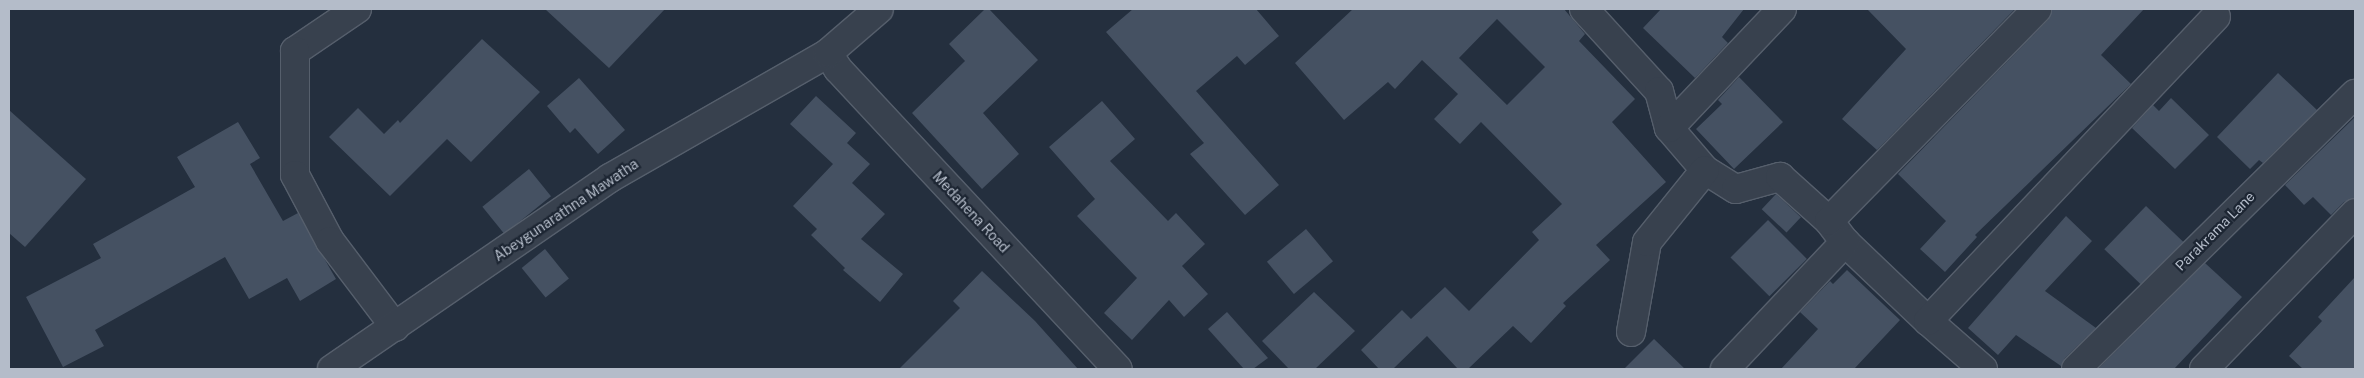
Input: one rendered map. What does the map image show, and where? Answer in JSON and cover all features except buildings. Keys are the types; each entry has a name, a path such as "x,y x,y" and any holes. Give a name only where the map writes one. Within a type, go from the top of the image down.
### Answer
{"street":[{"path":"357,9 295,51 295,175 330,241 395,327"},
{"name":"Abeygunarathna Mawatha","path":"332,369 610,178 828,53 879,9"},
{"path":"1584,9 1659,91 1669,128 1705,170 1736,189 1780,177 1829,221 1845,242 1928,321 1983,369"},
{"path":"1669,128 1782,9"},
{"path":"1829,221 2037,9"},
{"path":"1928,321 2216,16"},
{"name":"Medahena Road","path":"828,53 838,69 1118,369"},
{"name":"Parakrama Lane","path":"2076,369 2355,94"},
{"path":"1631,332 1647,242 1705,170"},
{"path":"2204,369 2355,212"},
{"path":"1725,369 1845,242"}]}
